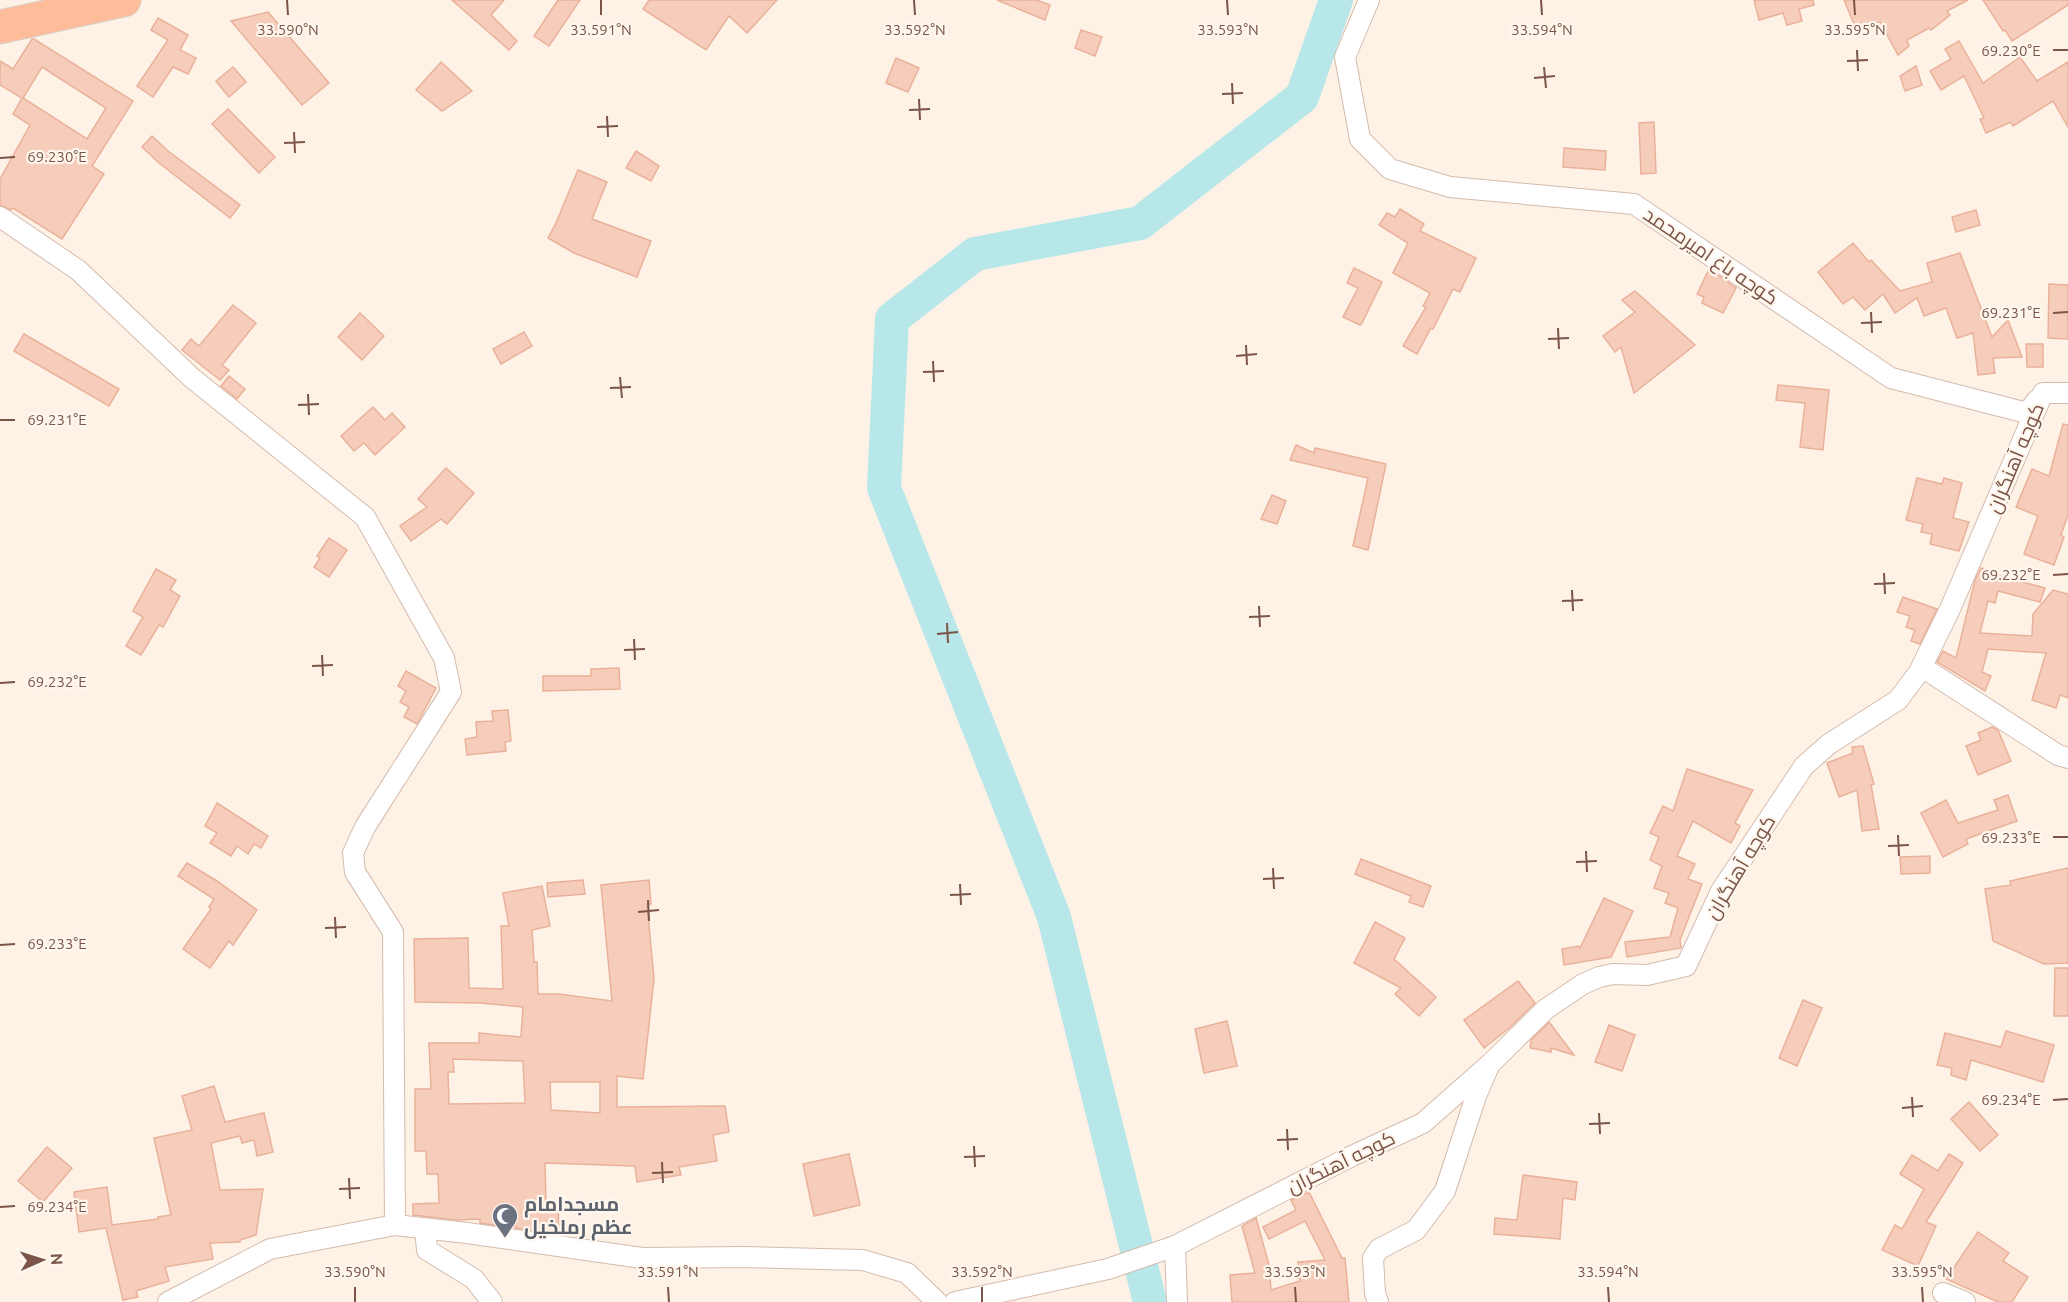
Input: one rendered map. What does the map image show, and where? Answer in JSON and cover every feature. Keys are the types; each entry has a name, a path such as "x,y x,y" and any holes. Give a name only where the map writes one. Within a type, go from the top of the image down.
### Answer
{"highway":[{"path":"0,27 124,0"}],"street":[{"name":"کوچه باغ امیرمحمد","path":"1369,0 1345,57 1360,139 1390,169 1450,187 1634,204 1891,378 2027,413 2043,393"},
{"path":"0,217 78,270 192,378 365,517 444,658 451,692 365,827 353,853 356,872 393,932 395,1225"},
{"name":"کوچه آهنگران","path":"955,1302 1108,1269 1175,1246 1352,1156 1423,1123 1490,1064 1546,1009 1583,984 1613,974 1647,975 1686,966 1720,891 1804,766 1829,744 1898,700 1922,667 1950,609 2043,393 2068,393"},
{"path":"1922,667 2058,755 2068,758"},
{"path":"1378,1302 1375,1293 1373,1257 1379,1249 1416,1230 1445,1191 1476,1096 1490,1064"},
{"path":"178,1300 270,1249 395,1225 642,1258 863,1260 907,1273 936,1302"},
{"path":"425,1228 427,1250 474,1279 492,1302"},
{"path":"1175,1246 1177,1302"},
{"path":"1943,1293 1965,1302"}],"building":[{"path":"452,0 504,0 491,15 517,41 509,50"},
{"path":"558,0 580,0 549,46 534,36"},
{"path":"649,0 777,0 747,33 729,16 706,50 643,9"},
{"path":"997,0 1036,0 1050,5 1045,20"},
{"path":"1754,0 1813,0 1814,5 1799,9 1802,21 1787,25 1783,13 1759,20"},
{"path":"1844,0 1968,0 1947,11 1950,15 1931,30 1929,28 1907,40 1909,46 1898,55 1880,22 1857,31"},
{"path":"1983,0 2068,0 2068,5 2012,41"},
{"path":"268,12 329,83 302,105 231,21"},
{"path":"158,18 188,35 180,50 196,58 188,74 173,67 153,97 137,86 168,40 151,30"},
{"path":"1081,30 1102,37 1095,56 1075,48"},
{"path":"34,39 133,101 92,166 104,174 62,239 13,208 11,210 0,205 0,179 30,125 13,114 22,98 0,85 0,61 13,69","holes":["42,67 106,108 87,139 23,98"]},
{"path":"1959,41 1983,83 2020,57 2037,81 2068,62 2068,127 2053,101 2013,126 2011,122 1986,133 1980,119 1984,118 1964,76 1941,90 1930,71 1951,59 1945,49"},
{"path":"896,58 919,68 908,92 886,83"},
{"path":"441,62 472,91 442,111 416,90"},
{"path":"1916,66 1922,85 1905,91 1900,76"},
{"path":"233,67 246,82 229,97 216,81"},
{"path":"228,109 275,157 259,173 212,124"},
{"path":"1654,122 1656,173 1641,174 1639,123"},
{"path":"152,136 168,151 240,205 230,218 142,147"},
{"path":"1564,148 1606,151 1605,170 1563,167"},
{"path":"636,151 659,166 651,181 626,168"},
{"path":"578,170 607,182 592,219 651,241 637,277 574,253 548,238"},
{"path":"1400,209 1424,224 1420,231 1476,258 1460,292 1453,289 1433,329 1431,328 1417,354 1403,346 1426,307 1423,306 1430,293 1393,273 1408,243 1379,225 1387,213 1395,217"},
{"path":"1976,210 1980,225 1956,232 1952,217"},
{"path":"1853,243 1869,262 1871,260 1900,291 1932,282 1927,263 1960,253 1992,337 2008,320 2022,357 1993,358 1995,373 1978,375 1973,333 1957,338 1946,308 1924,316 1917,298 1895,313 1883,294 1865,310 1853,297 1843,304 1818,272"},
{"path":"1354,268 1382,282 1360,325 1343,317 1358,288 1347,283"},
{"path":"1709,269 1736,288 1723,313 1702,303 1704,297 1697,294"},
{"path":"2049,284 2068,285 2068,339 2048,338"},
{"path":"1635,291 1695,345 1634,393 1621,347 1615,352 1603,336 1635,312 1622,300"},
{"path":"233,305 256,323 222,365 229,370 220,380 182,350 191,339 199,346"},
{"path":"360,313 384,336 362,360 338,337"},
{"path":"524,332 532,346 501,364 493,349"},
{"path":"24,334 119,389 109,406 14,351"},
{"path":"2026,344 2043,344 2043,367 2027,367"},
{"path":"229,376 245,389 237,399 221,386"},
{"path":"1778,385 1829,390 1823,450 1800,447 1805,403 1776,400"},
{"path":"373,407 385,420 392,413 405,427 375,455 364,443 354,451 341,436"},
{"path":"2063,424 2068,425 2068,515 2061,535 2064,537 2054,565 2024,554 2038,516 2016,507 2032,469 2049,476"},
{"path":"1296,445 1314,453 1315,448 1386,464 1368,550 1353,546 1368,478 1290,460"},
{"path":"446,468 474,493 447,524 441,519 411,541 400,526 427,507 418,499"},
{"path":"1917,478 1942,484 1944,478 1962,483 1953,518 1969,522 1959,551 1930,544 1932,534 1921,532 1923,524 1906,520"},
{"path":"1272,495 1286,501 1277,524 1261,519"},
{"path":"329,538 347,550 329,577 314,567 320,558 317,556"},
{"path":"1981,568 1997,572 1996,575 2045,588 2040,602 1998,591 1995,603 1988,601 1980,633 2032,636 2033,614 2053,590 2068,594 2068,698 2060,695 2056,708 2032,700 2046,653 1988,649 1982,672 1991,676 1985,691 1937,662 1943,651 1956,658 1975,580"},
{"path":"156,569 176,580 170,590 180,596 163,627 159,625 141,655 126,646 143,617 133,611"},
{"path":"1903,597 1937,609 1920,644 1911,641 1915,630 1906,627 1910,616 1897,612"},
{"path":"619,668 620,689 543,691 543,676 591,676 591,669"},
{"path":"406,671 436,688 417,724 404,717 409,707 400,702 406,691 398,686"},
{"path":"508,710 511,741 505,742 506,751 467,755 465,739 477,737 476,722 493,721 492,711"},
{"path":"1992,727 1998,730 2011,761 1978,775 1966,746 1981,740 1978,733"},
{"path":"1863,746 1874,784 1871,785 1879,829 1862,831 1857,790 1839,797 1827,763 1853,753 1852,747"},
{"path":"1687,769 1753,790 1735,823 1740,826 1731,843 1693,821 1677,856 1695,864 1688,879 1702,884 1680,940 1681,948 1627,957 1625,942 1670,937 1678,908 1665,903 1669,893 1654,888 1662,866 1650,860 1659,837 1650,833 1663,806 1673,811"},
{"path":"2008,795 2017,821 1966,839 1968,844 1943,857 1921,813 1946,800 1958,823 1998,810 1994,800"},
{"path":"217,803 268,836 261,848 254,844 248,854 237,846 231,856 210,843 217,833 205,826"},
{"path":"1930,856 1930,873 1901,874 1900,857"},
{"path":"1361,859 1431,886 1423,907 1409,902 1411,896 1355,874"},
{"path":"187,863 257,910 233,945 229,941 210,968 183,949 211,909 209,907 214,899 178,876"},
{"path":"2068,868 2068,963 2044,964 1993,941 1985,889 2011,885 2010,881"},
{"path":"583,880 585,894 548,897 547,883"},
{"path":"649,880 651,904 647,904 654,979 643,1079 617,1076 617,1107 725,1106 729,1132 713,1135 717,1161 679,1167 681,1175 637,1182 635,1166 545,1163 546,1205 558,1204 559,1231 546,1232 515,1228 515,1225 500,1226 480,1223 480,1219 457,1220 413,1215 413,1204 439,1203 438,1174 427,1174 426,1151 415,1151 415,1089 431,1089 429,1043 479,1043 479,1033 521,1037 523,1007 480,1003 415,1002 414,939 468,938 469,988 503,989 501,926 509,926 503,893 542,886 550,926 532,930 534,962 537,962 538,994 559,994 612,1001 601,885","holes":["453,1059 523,1061 525,1103 449,1104 448,1072 454,1072","550,1082 600,1082 600,1113 551,1110"]},
{"path":"1604,898 1633,911 1611,957 1564,965 1562,949 1578,946 1580,948"},
{"path":"1375,922 1405,938 1394,959 1436,997 1419,1016 1395,994 1401,988 1354,963"},
{"path":"2055,968 2068,968 2068,1016 2054,1016"},
{"path":"1518,981 1535,1003 1484,1048 1464,1020"},
{"path":"1803,1000 1822,1008 1797,1066 1779,1058"},
{"path":"1227,1021 1237,1066 1204,1073 1195,1029"},
{"path":"1549,1022 1574,1055 1551,1048 1551,1052 1530,1048 1531,1040"},
{"path":"1609,1025 1635,1035 1622,1071 1595,1062"},
{"path":"2006,1031 2054,1045 2043,1082 1971,1060 1966,1080 1951,1075 1952,1068 1937,1065 1945,1033 2001,1047"},
{"path":"214,1086 225,1122 264,1113 273,1152 257,1156 254,1140 242,1143 240,1136 211,1143 220,1190 263,1189 256,1235 240,1240 240,1242 210,1243 213,1259 165,1267 169,1281 136,1291 138,1297 123,1300 106,1228 79,1232 74,1192 107,1187 112,1225 171,1215 154,1138 192,1130 182,1096"},
{"path":"1969,1102 1998,1135 1980,1151 1951,1119"},
{"path":"47,1147 72,1168 43,1202 18,1181"},
{"path":"849,1154 860,1205 814,1216 803,1164"},
{"path":"1949,1154 1963,1163 1926,1222 1936,1226 1918,1266 1882,1250 1895,1225 1902,1229 1924,1189 1900,1174 1912,1155 1938,1171"},
{"path":"1523,1175 1577,1182 1575,1200 1563,1198 1560,1239 1494,1234 1495,1218 1517,1220"},
{"path":"1309,1192 1342,1258 1345,1258 1349,1302 1232,1302 1230,1275 1255,1273 1242,1226 1256,1218 1269,1265 1271,1290 1300,1281 1298,1262 1325,1260 1305,1221 1269,1239 1263,1227 1296,1210 1291,1200"},
{"path":"1978,1232 2009,1253 2003,1261 2028,1277 2012,1302 1998,1302 1946,1279"}],"waterway":[{"path":"1150,1302 1054,917 884,488 892,319 975,254 1140,223 1302,97 1336,0"}],"place":[{"name":"مسجدامام عظم رملخیل","path":"505,1239"}]}
